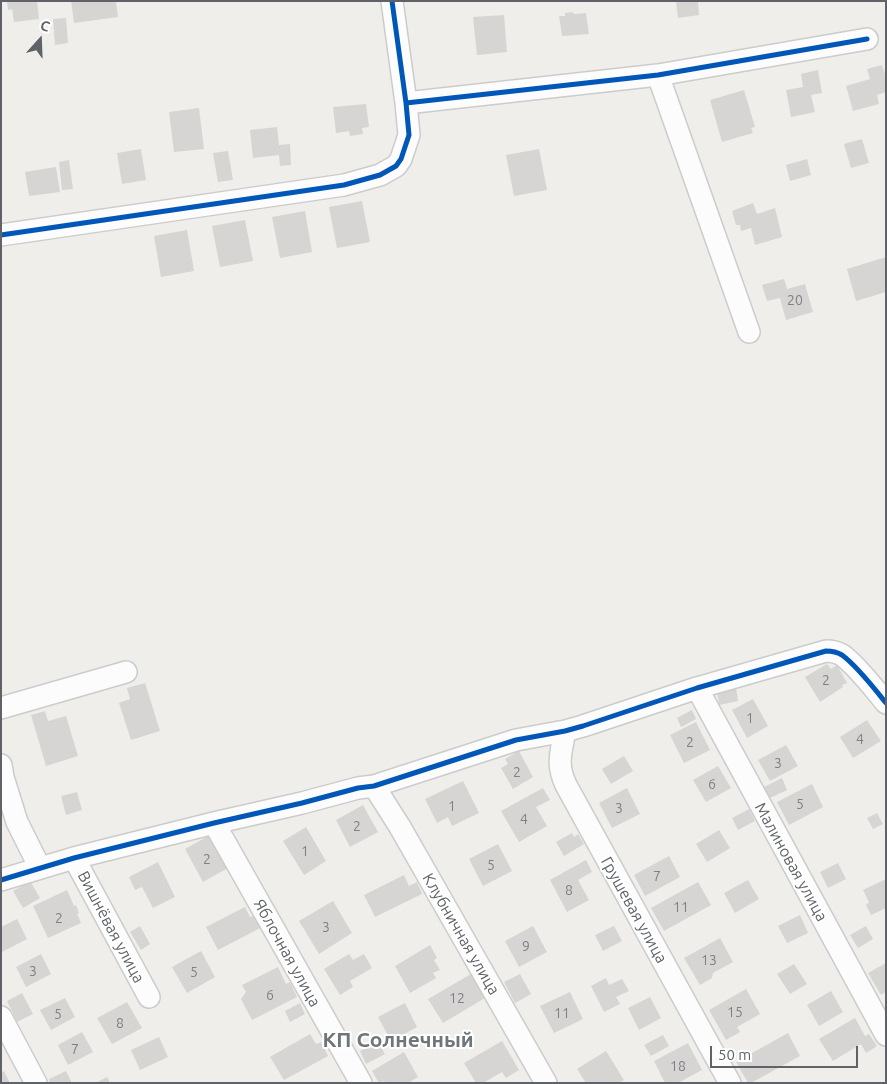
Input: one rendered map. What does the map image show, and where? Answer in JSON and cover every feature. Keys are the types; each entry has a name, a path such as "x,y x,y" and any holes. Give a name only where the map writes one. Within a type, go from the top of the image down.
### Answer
{"street":[{"path":"1,235 344,185 380,175 396,166 401,159 409,135 392,1"},
{"path":"406,103 658,75 867,39"},
{"path":"658,75 749,332"},
{"path":"1,880 74,858 358,788 374,786 516,740 583,726 697,688 826,651 841,654 863,675 886,703"},
{"path":"3,709 126,672"},
{"name":"Малиновая улица","path":"697,688 886,1035"},
{"name":"Грушевая улица","path":"565,731 559,766 566,785 730,1083"},
{"path":"1,765 3,777 18,822 40,868"},
{"name":"Клубничная улица","path":"374,786 400,827 546,1083"},
{"path":"1,801 18,822"},
{"name":"Яблочная улица","path":"214,823 361,1083"},
{"name":"Вишнёвая улица","path":"74,858 149,997"},
{"path":"1,1017 36,1083"}],"building":[{"path":"7,1 37,1 39,19 14,22 12,9 8,10"},
{"path":"71,1 116,1 118,17 74,23"},
{"path":"676,1 698,1 699,15 678,18"},
{"path":"573,12 573,14 586,13 589,34 562,36 559,16 565,16 565,13"},
{"path":"504,15 507,52 477,55 473,17"},
{"path":"66,18 68,43 55,45 53,19"},
{"path":"882,65 886,77 886,92 877,95 879,104 853,111 846,86 870,79 867,69"},
{"path":"818,70 822,93 811,95 815,112 791,117 786,90 803,87 801,74"},
{"path":"744,90 755,127 751,128 753,133 722,142 710,100"},
{"path":"366,104 369,127 362,128 363,134 350,136 349,131 336,133 333,107"},
{"path":"199,108 204,149 174,152 169,112"},
{"path":"277,127 279,145 290,144 291,165 280,166 279,155 253,158 250,130"},
{"path":"862,139 869,163 851,168 844,144"},
{"path":"141,149 146,180 122,184 117,153"},
{"path":"539,149 547,190 514,196 506,155"},
{"path":"228,151 233,180 218,182 213,153"},
{"path":"807,159 811,175 790,181 786,165"},
{"path":"69,160 73,189 62,190 59,162"},
{"path":"56,167 60,192 29,196 25,172"},
{"path":"362,201 370,242 337,248 329,207"},
{"path":"753,203 757,214 775,208 782,237 755,245 751,228 741,231 740,225 736,225 732,211"},
{"path":"305,211 312,252 280,258 272,217"},
{"path":"245,220 253,261 220,267 212,226"},
{"path":"187,230 194,271 161,277 154,236"},
{"path":"886,257 886,292 856,301 847,269"},
{"path":"784,279 787,289 805,284 813,312 786,320 780,298 767,301 762,285"},
{"path":"827,664 831,669 837,665 847,683 820,702 805,677"},
{"path":"145,683 160,731 131,740 119,703 130,699 127,688"},
{"path":"736,687 738,701 719,705 717,690"},
{"path":"753,699 768,726 747,738 732,710"},
{"path":"692,710 696,719 681,727 677,718"},
{"path":"45,711 48,721 66,716 78,756 46,766 31,715"},
{"path":"867,720 881,741 853,758 840,737"},
{"path":"696,722 710,750 684,763 670,735"},
{"path":"786,745 798,766 770,781 758,760"},
{"path":"519,751 533,777 513,789 501,768 508,764 505,759"},
{"path":"624,756 633,771 611,784 602,769"},
{"path":"718,766 731,788 706,802 693,780"},
{"path":"782,778 787,790 770,798 764,787"},
{"path":"463,781 479,813 452,826 448,817 437,823 425,799"},
{"path":"812,784 823,807 789,825 777,802"},
{"path":"543,788 550,800 536,807 547,826 519,842 501,811"},
{"path":"627,788 640,814 612,828 599,803"},
{"path":"77,792 82,810 66,815 61,796"},
{"path":"363,805 378,832 350,847 336,820"},
{"path":"749,809 755,821 738,830 732,818"},
{"path":"877,813 883,824 873,829 867,818"},
{"path":"306,827 326,861 304,875 283,841"},
{"path":"719,830 730,848 707,862 696,844"},
{"path":"572,833 574,837 578,834 584,844 564,856 556,842"},
{"path":"210,835 228,868 203,882 185,849"},
{"path":"498,844 512,871 483,886 469,859"},
{"path":"669,856 680,877 645,896 634,875"},
{"path":"586,860 592,872 578,880 589,900 567,912 550,880"},
{"path":"158,862 175,897 153,908 142,887 135,890 129,877"},
{"path":"838,863 846,879 828,888 820,872"},
{"path":"404,875 409,886 417,882 422,894 375,917 364,895"},
{"path":"886,879 886,908 871,915 866,905 869,902 863,890"},
{"path":"748,880 759,899 735,913 724,893"},
{"path":"30,881 40,898 23,908 13,891"},
{"path":"698,882 711,905 664,931 651,908"},
{"path":"67,890 74,906 76,905 81,923 48,938 33,906"},
{"path":"333,901 352,933 319,954 299,921"},
{"path":"245,907 250,917 257,914 264,926 218,950 206,927"},
{"path":"800,915 808,933 787,943 778,926"},
{"path":"17,919 27,939 2,952 1,927"},
{"path":"140,926 150,944 141,950 130,932"},
{"path":"533,926 547,952 519,967 505,941"},
{"path":"614,926 622,941 603,951 595,935"},
{"path":"866,926 873,939 858,948 850,935"},
{"path":"720,938 733,962 713,973 712,978 700,985 684,958"},
{"path":"430,945 437,958 434,960 440,970 433,973 436,978 410,993 395,966"},
{"path":"201,951 215,977 187,993 172,967"},
{"path":"41,954 51,974 26,987 16,967"},
{"path":"349,954 353,960 364,954 372,968 350,981 353,987 340,995 324,969"},
{"path":"886,963 886,992 881,995 868,973"},
{"path":"794,964 807,984 790,994 777,974"},
{"path":"278,967 286,984 290,982 297,997 252,1020 241,999 246,992 242,985"},
{"path":"471,974 485,998 443,1023 428,999"},
{"path":"520,974 531,994 515,1003 504,982"},
{"path":"606,978 609,985 622,979 629,991 616,997 620,1004 604,1012 591,986"},
{"path":"746,989 760,1014 737,1027 740,1032 726,1040 709,1010"},
{"path":"831,991 843,1012 819,1026 807,1005"},
{"path":"570,992 583,1019 554,1033 540,1006"},
{"path":"22,993 33,1014 17,1022 7,1001"},
{"path":"650,997 661,1018 639,1030 628,1008"},
{"path":"65,998 75,1017 51,1030 40,1010"},
{"path":"127,1002 142,1028 112,1044 97,1018"},
{"path":"300,1003 305,1014 290,1022 285,1011"},
{"path":"405,1003 417,1027 391,1041 378,1017"},
{"path":"855,1018 865,1036 869,1034 877,1046 866,1053 861,1044 833,1061 819,1039"},
{"path":"82,1032 93,1052 68,1065 58,1045"},
{"path":"788,1033 800,1056 748,1083 736,1062"},
{"path":"310,1034 316,1044 321,1042 328,1056 284,1080 270,1057"},
{"path":"663,1035 669,1046 651,1056 644,1045"},
{"path":"159,1037 168,1057 140,1070 131,1050"},
{"path":"502,1041 519,1070 506,1078 502,1072 483,1083 476,1083 464,1063"},
{"path":"378,1042 385,1054 366,1064 360,1051"},
{"path":"688,1043 702,1070 678,1083 665,1083 654,1061"},
{"path":"606,1051 624,1080 619,1083 586,1083 577,1069"},
{"path":"404,1052 418,1077 408,1083 385,1083 384,1081 379,1083 372,1071"},
{"path":"4,1071 10,1083 1,1083 1,1073"},
{"path":"66,1071 72,1083 50,1083 49,1079"},
{"path":"107,1077 110,1083 96,1083"}],"cycle path":[{"path":"1,235 344,185 380,175 396,166 401,159 409,135 392,1"},
{"path":"406,103 658,75 867,39"},
{"path":"1,880 74,858 358,788 374,786 516,740 583,726 697,688 826,651 838,653 854,665 886,703"}],"district":[{"name":"КП Солнечный","path":"398,1040"}]}
